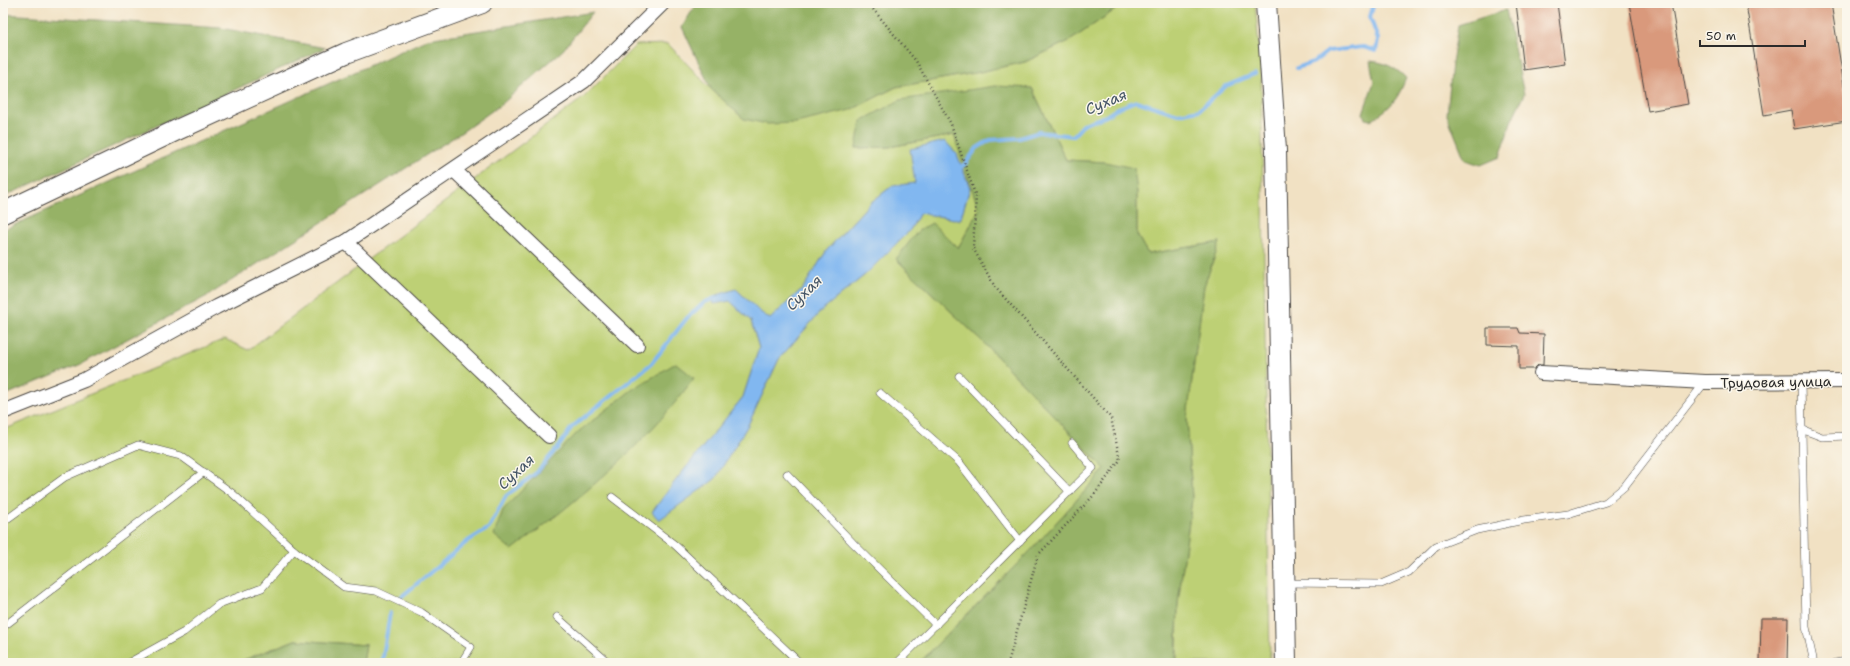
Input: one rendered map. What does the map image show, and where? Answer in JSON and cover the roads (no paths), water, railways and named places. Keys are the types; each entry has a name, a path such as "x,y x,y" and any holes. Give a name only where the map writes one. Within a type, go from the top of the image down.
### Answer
{"main road":[{"path":"3,213 176,130 346,53 482,3"},
{"path":"1266,3 1276,150 1286,663"}],"street":[{"path":"3,412 84,380 216,307 346,242 584,82 663,3"},
{"path":"454,170 637,345"},
{"path":"346,242 549,436"},
{"name":"Трудовая улица","path":"1541,373 1705,382 1847,381"}],"lane":[{"path":"959,376 1070,492"},
{"path":"1285,583 1380,584 1409,572 1436,546 1477,530 1524,520 1568,514 1606,502 1624,486 1705,382"},
{"path":"1801,382 1806,627 1814,663"},
{"path":"880,393 959,462 1020,541"},
{"path":"1801,430 1822,437 1847,436"},
{"path":"897,663 1093,468 1072,443"},
{"path":"3,522 64,477 138,445 181,456 232,493 294,550 344,587 376,591 421,612 471,647 461,663"},
{"path":"3,627 204,472"},
{"path":"787,474 853,543 936,625"},
{"path":"612,497 675,546 800,663"},
{"path":"128,663 184,632 219,604 262,588 294,550"},
{"path":"557,618 609,663"},
{"path":"1835,663 1847,662"}],"water":[{"path":"945,141 957,154 970,188 960,220 920,213 910,230 866,274 822,310 779,359 748,425 715,479 659,520 652,512 743,397 759,348 751,321 730,301 714,304 712,298 736,289 759,311 770,319 803,288 827,250 870,203 892,186 915,183 910,149"}],"waterway":[{"name":"Сухая","path":"1297,68 1314,62 1328,51 1363,47 1376,51 1378,39 1370,17 1374,3"},
{"name":"Сухая","path":"958,169 965,164 977,148 990,140 1020,138 1039,132 1073,136 1084,124 1106,116 1118,108 1136,101 1178,114 1199,110 1226,86 1255,74"},
{"name":"Сухая","path":"401,597 468,541 489,528 506,496 536,473 560,445 572,427 651,364 687,318 705,302 716,298"},
{"name":"Сухая","path":"382,663 390,613"}]}
